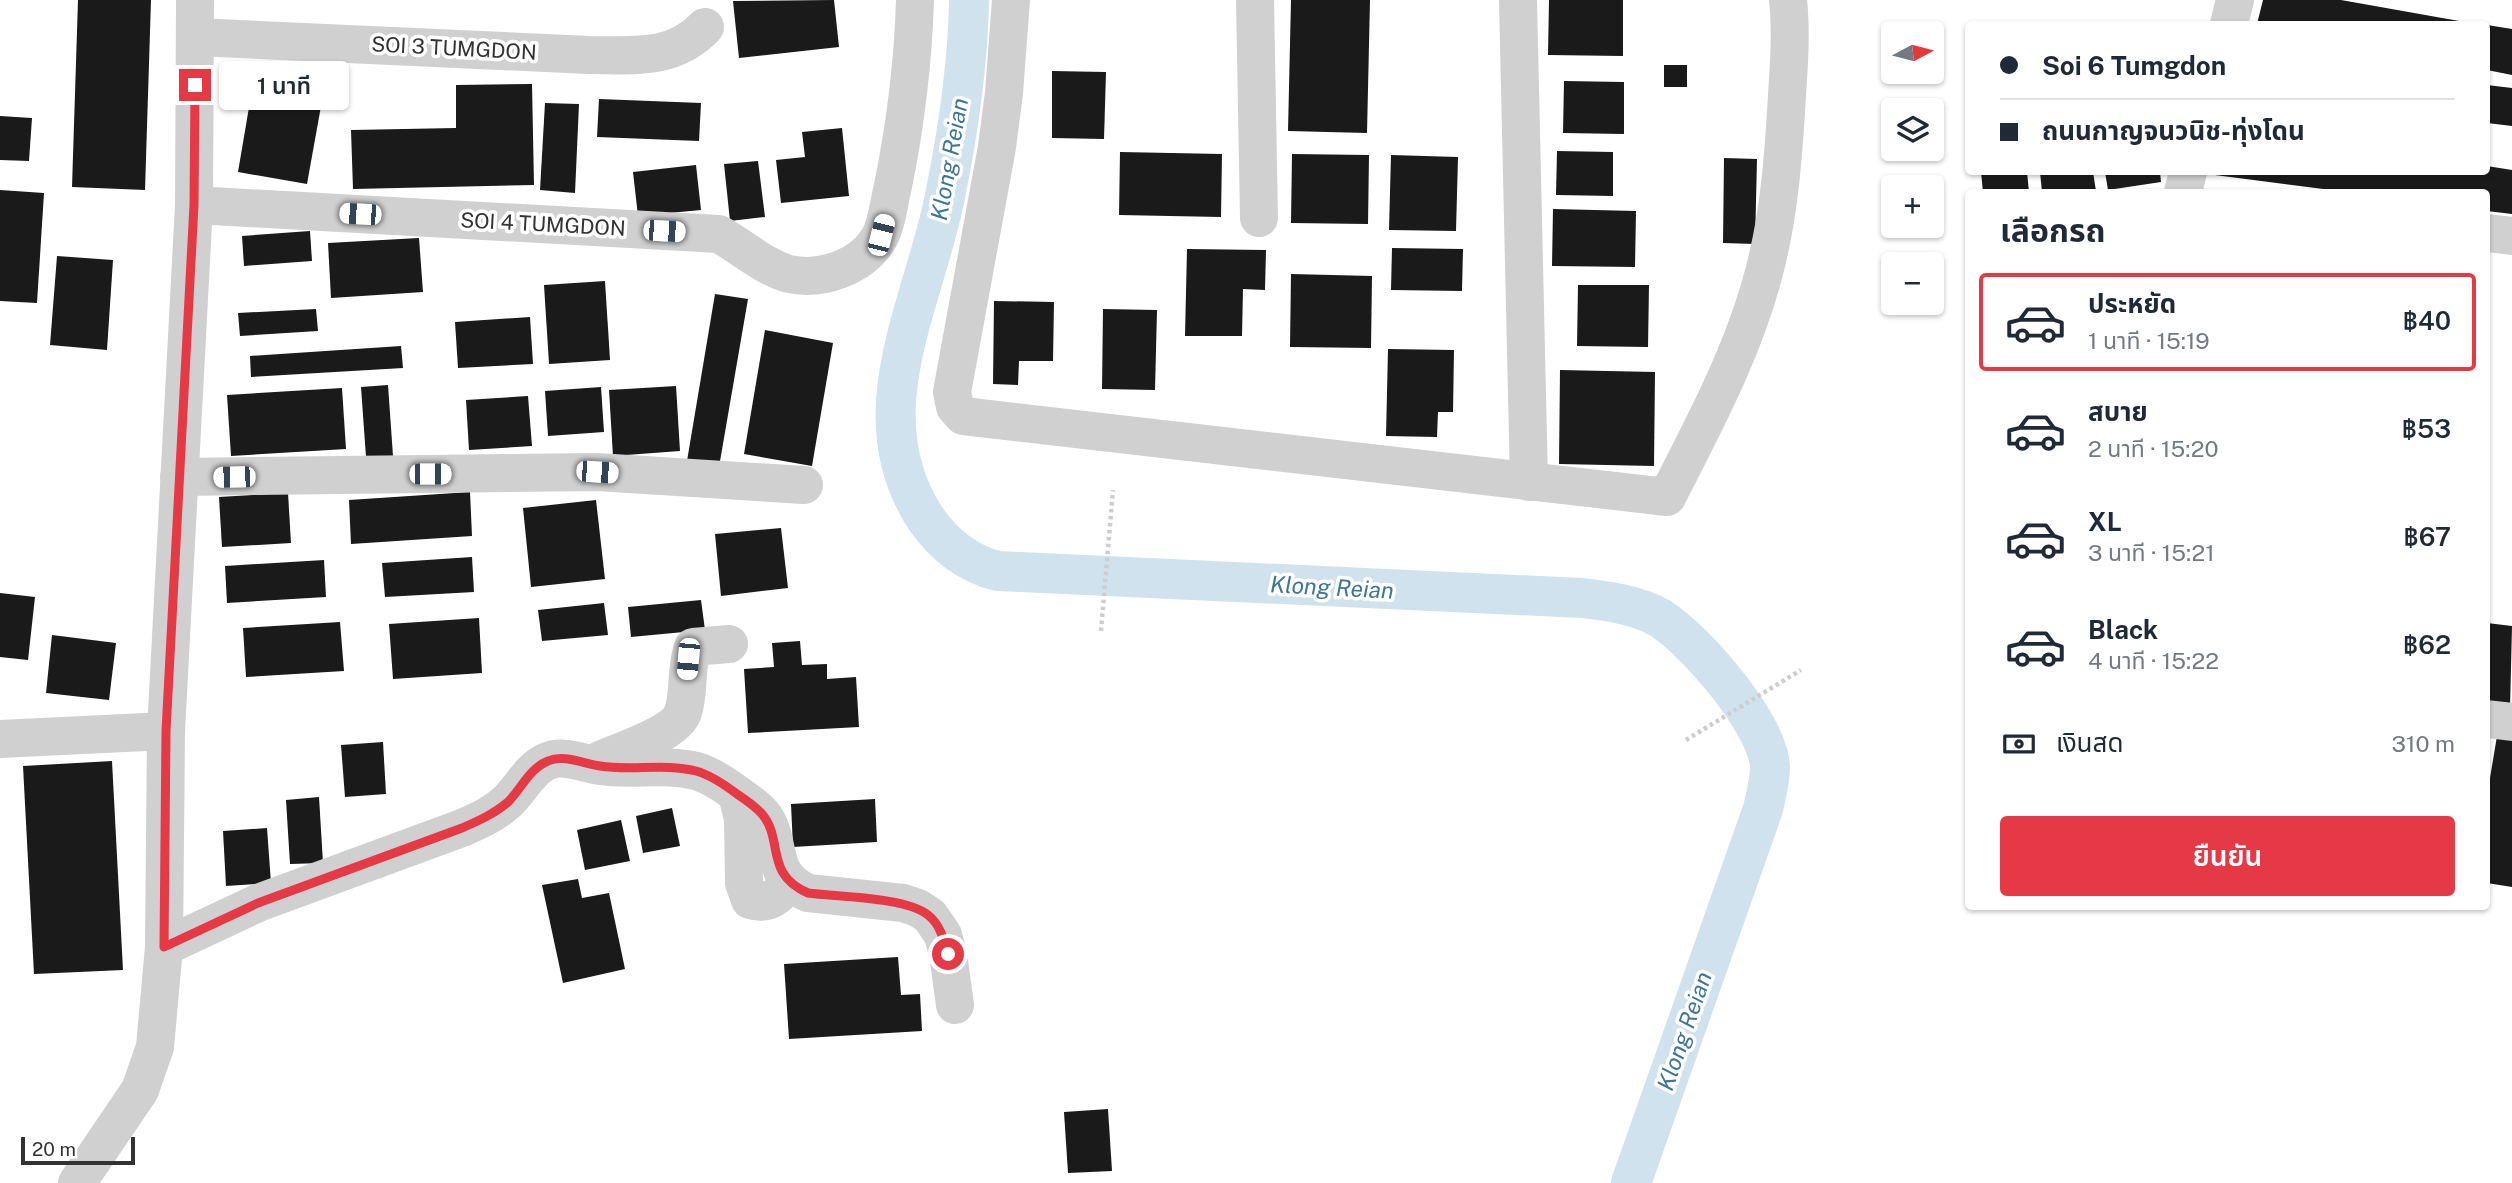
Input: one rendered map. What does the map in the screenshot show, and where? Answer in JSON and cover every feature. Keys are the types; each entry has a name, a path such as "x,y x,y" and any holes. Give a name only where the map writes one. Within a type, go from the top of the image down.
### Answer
{"street":[{"name":"SOI 4 TUMGDON","path":"194,205 719,234 766,264 791,274 805,275 842,269 863,256 881,235 907,113 915,0"},
{"path":"1011,0 1004,93 995,157 952,392 959,413 963,416 1667,497 1716,402 1757,298 1769,254 1785,124 1789,64 1788,0"},
{"path":"1255,0 1259,218"},
{"path":"1518,0 1529,482"},
{"path":"2230,21 2235,0"},
{"path":"77,1183 140,1090 155,1046 164,947 166,731 194,205 195,18"},
{"name":"SOI 3 TUMGDON","path":"195,18 589,55 639,55 672,51 695,37 705,27"},
{"path":"2490,233 2512,236"},
{"path":"178,477 597,472 804,485"},
{"path":"591,764 670,728 683,714 688,659 693,648 729,644"},
{"path":"2490,719 2512,722"},
{"path":"0,739 166,731"},
{"path":"164,947 258,903 480,820 508,801 540,765 552,759 602,766 696,771 712,778 764,816 781,867 790,882 808,893 903,903 930,916 943,935 955,1005"}],"path":[{"path":"1101,631 1113,490"},
{"path":"1686,740 1801,670"}],"building":[{"path":"78,0 151,0 145,190 72,187"},
{"path":"834,0 839,47 739,58 733,1"},
{"path":"1291,0 1370,0 1367,133 1288,131"},
{"path":"1549,0 1623,0 1623,56 1548,55"},
{"path":"2263,0 2341,0 2459,21 2258,21"},
{"path":"2490,25 2512,29 2512,75 2490,71"},
{"path":"1664,65 1687,65 1687,87 1664,87"},
{"path":"1052,71 1106,72 1104,139 1052,138"},
{"path":"255,72 325,84 307,184 238,172"},
{"path":"1564,81 1624,82 1624,134 1563,133"},
{"path":"532,84 534,185 353,189 351,130 456,128 456,85"},
{"path":"2490,85 2512,88 2512,126 2490,123"},
{"path":"599,99 701,103 699,141 597,137"},
{"path":"545,103 579,104 575,193 540,190"},
{"path":"0,116 32,118 29,161 0,160"},
{"path":"842,128 849,196 781,203 776,160 805,157 802,132"},
{"path":"1557,151 1613,152 1613,196 1556,195"},
{"path":"1120,152 1222,154 1221,217 1119,215"},
{"path":"1292,154 1369,155 1368,224 1291,223"},
{"path":"1391,155 1458,157 1456,231 1389,230"},
{"path":"1724,158 1757,159 1755,244 1723,243"},
{"path":"758,161 765,217 730,221 724,164"},
{"path":"696,165 701,210 638,216 633,172"},
{"path":"2490,166 2512,170 2512,214 2490,211 2490,189 2324,189 2215,175 2490,175"},
{"path":"1981,175 2027,175 2029,189 1983,189"},
{"path":"2040,175 2093,175 2096,189 2042,189"},
{"path":"2106,175 2160,175 2161,182 2108,189"},
{"path":"0,190 44,193 37,303 0,301"},
{"path":"1553,209 1636,211 1635,267 1552,266"},
{"path":"310,231 312,261 244,266 242,236"},
{"path":"419,238 423,292 331,298 328,243"},
{"path":"1392,248 1463,249 1462,291 1391,290"},
{"path":"1187,249 1266,250 1265,290 1243,289 1242,336 1185,336"},
{"path":"57,256 113,260 107,350 50,345"},
{"path":"1291,274 1372,276 1371,348 1290,347"},
{"path":"605,281 610,360 549,364 544,285"},
{"path":"1578,285 1649,285 1648,347 1577,346"},
{"path":"715,294 748,299 719,467 687,461"},
{"path":"994,301 1054,302 1053,361 1019,361 1018,385 993,384"},
{"path":"316,309 318,331 240,336 238,313"},
{"path":"1103,309 1157,310 1155,390 1102,389"},
{"path":"530,317 533,364 458,368 455,322"},
{"path":"765,330 833,343 812,466 744,454"},
{"path":"401,346 403,368 251,377 250,356"},
{"path":"1388,349 1454,350 1453,412 1438,412 1437,437 1386,436"},
{"path":"1560,370 1655,372 1654,466 1559,464"},
{"path":"388,385 393,456 366,457 361,387"},
{"path":"676,386 680,451 613,456 609,390"},
{"path":"601,387 604,432 548,436 545,391"},
{"path":"342,388 346,449 231,456 227,395"},
{"path":"528,396 532,446 469,450 466,400"},
{"path":"470,492 472,536 351,544 349,500"},
{"path":"288,493 291,543 222,547 219,497"},
{"path":"596,500 605,579 531,587 523,508"},
{"path":"781,528 788,588 721,596 715,534"},
{"path":"472,557 474,592 385,597 382,563"},
{"path":"324,560 326,597 227,603 225,566"},
{"path":"0,593 35,597 28,660 0,657"},
{"path":"701,600 705,630 631,637 628,607"},
{"path":"604,603 608,635 542,641 538,610"},
{"path":"479,618 482,673 393,679 389,624"},
{"path":"340,622 344,671 246,677 243,628"},
{"path":"2490,623 2512,626 2510,709 2490,706"},
{"path":"52,635 116,643 109,700 46,693"},
{"path":"800,641 802,665 827,664 827,679 856,677 859,727 748,733 744,669 774,667 772,643"},
{"path":"2497,736 2512,739 2512,887 2490,883 2490,778"},
{"path":"383,742 386,794 345,797 341,745"},
{"path":"112,761 123,970 34,974 23,766"},
{"path":"319,797 323,863 290,864 286,800"},
{"path":"875,799 877,842 793,847 791,804"},
{"path":"672,808 680,846 643,853 636,816"},
{"path":"621,820 630,861 585,870 577,830"},
{"path":"267,828 271,883 226,886 223,831"},
{"path":"578,879 582,898 609,893 625,969 563,983 542,885"},
{"path":"898,957 901,995 920,994 922,1031 789,1039 784,964"},
{"path":"1108,1109 1112,1171 1068,1173 1064,1112"}],"waterway":[{"name":"Klong Reian","path":"969,0 964,74 950,172 902,359 896,400 897,440 906,480 926,519 948,545 976,563 998,571 1582,598 1622,604 1660,618 1675,629 1727,684 1757,728 1770,766 1763,809 1631,1183"}],"route":[{"path":"195,85 194,205 166,731 164,947 258,903 488,816 508,801 540,765 552,759 602,766 696,771 712,778 752,804 764,816 781,867 796,888 808,893 903,903 918,908 936,924 943,935 948,954"}]}
